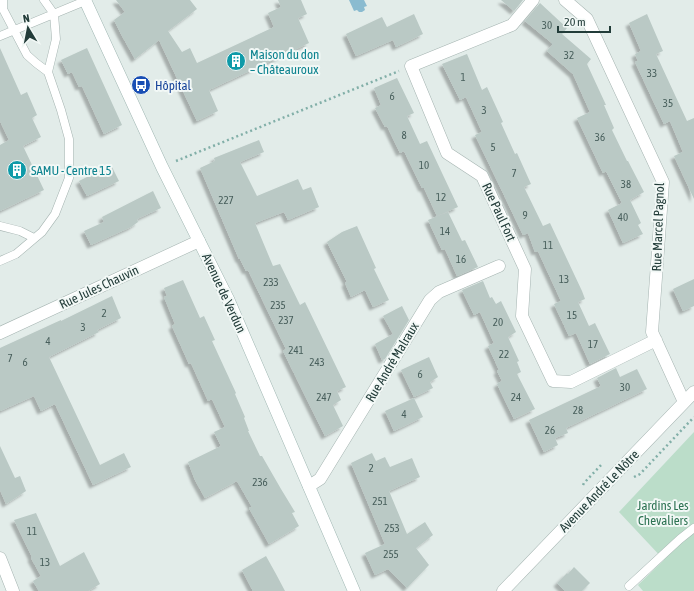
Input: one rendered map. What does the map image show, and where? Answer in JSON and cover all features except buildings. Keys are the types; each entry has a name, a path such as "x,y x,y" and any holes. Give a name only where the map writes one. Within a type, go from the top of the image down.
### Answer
{"street":[{"path":"411,66 512,25 533,0"},
{"name":"Rue Marcel Pagnol","path":"565,0 587,19 663,182 652,332 684,402"},
{"name":"Avenue de Verdun","path":"85,1 162,167 229,301 354,591"},
{"name":"Rue Paul Fort","path":"411,66 447,153 482,176 525,269 522,316 553,381 571,382 656,340"},
{"name":"Rue Jules Chauvin","path":"0,333 199,241"},
{"name":"Rue André Malraux","path":"309,486 320,479 430,300 439,292 499,266"},
{"name":"Avenue André Le Nôtre","path":"503,591 694,392"},
{"path":"0,558 13,591"}],"lane":[{"path":"3,0 3,9 27,55 36,64 48,72"},
{"path":"0,261 16,254 42,232 55,214 69,178 69,139 48,72 56,39 54,14 44,0"},
{"path":"0,36 85,1"},
{"path":"0,226 20,231 34,238"},
{"path":"629,586 694,528"}],"path":[{"path":"162,167 411,66"}],"green space":[{"name":"Jardins Les Chevaliers","path":"694,432 694,591 643,591 638,585 664,560 619,512"}],"water":[{"path":"349,0 364,0 367,6 364,7 365,10 362,12 357,10 354,11"}],"place":[{"name":"Maison du don – Châteauroux","path":"236,61"},
{"name":"Hôpital","path":"141,85"},
{"name":"SAMU - Centre 15","path":"17,170"}]}
